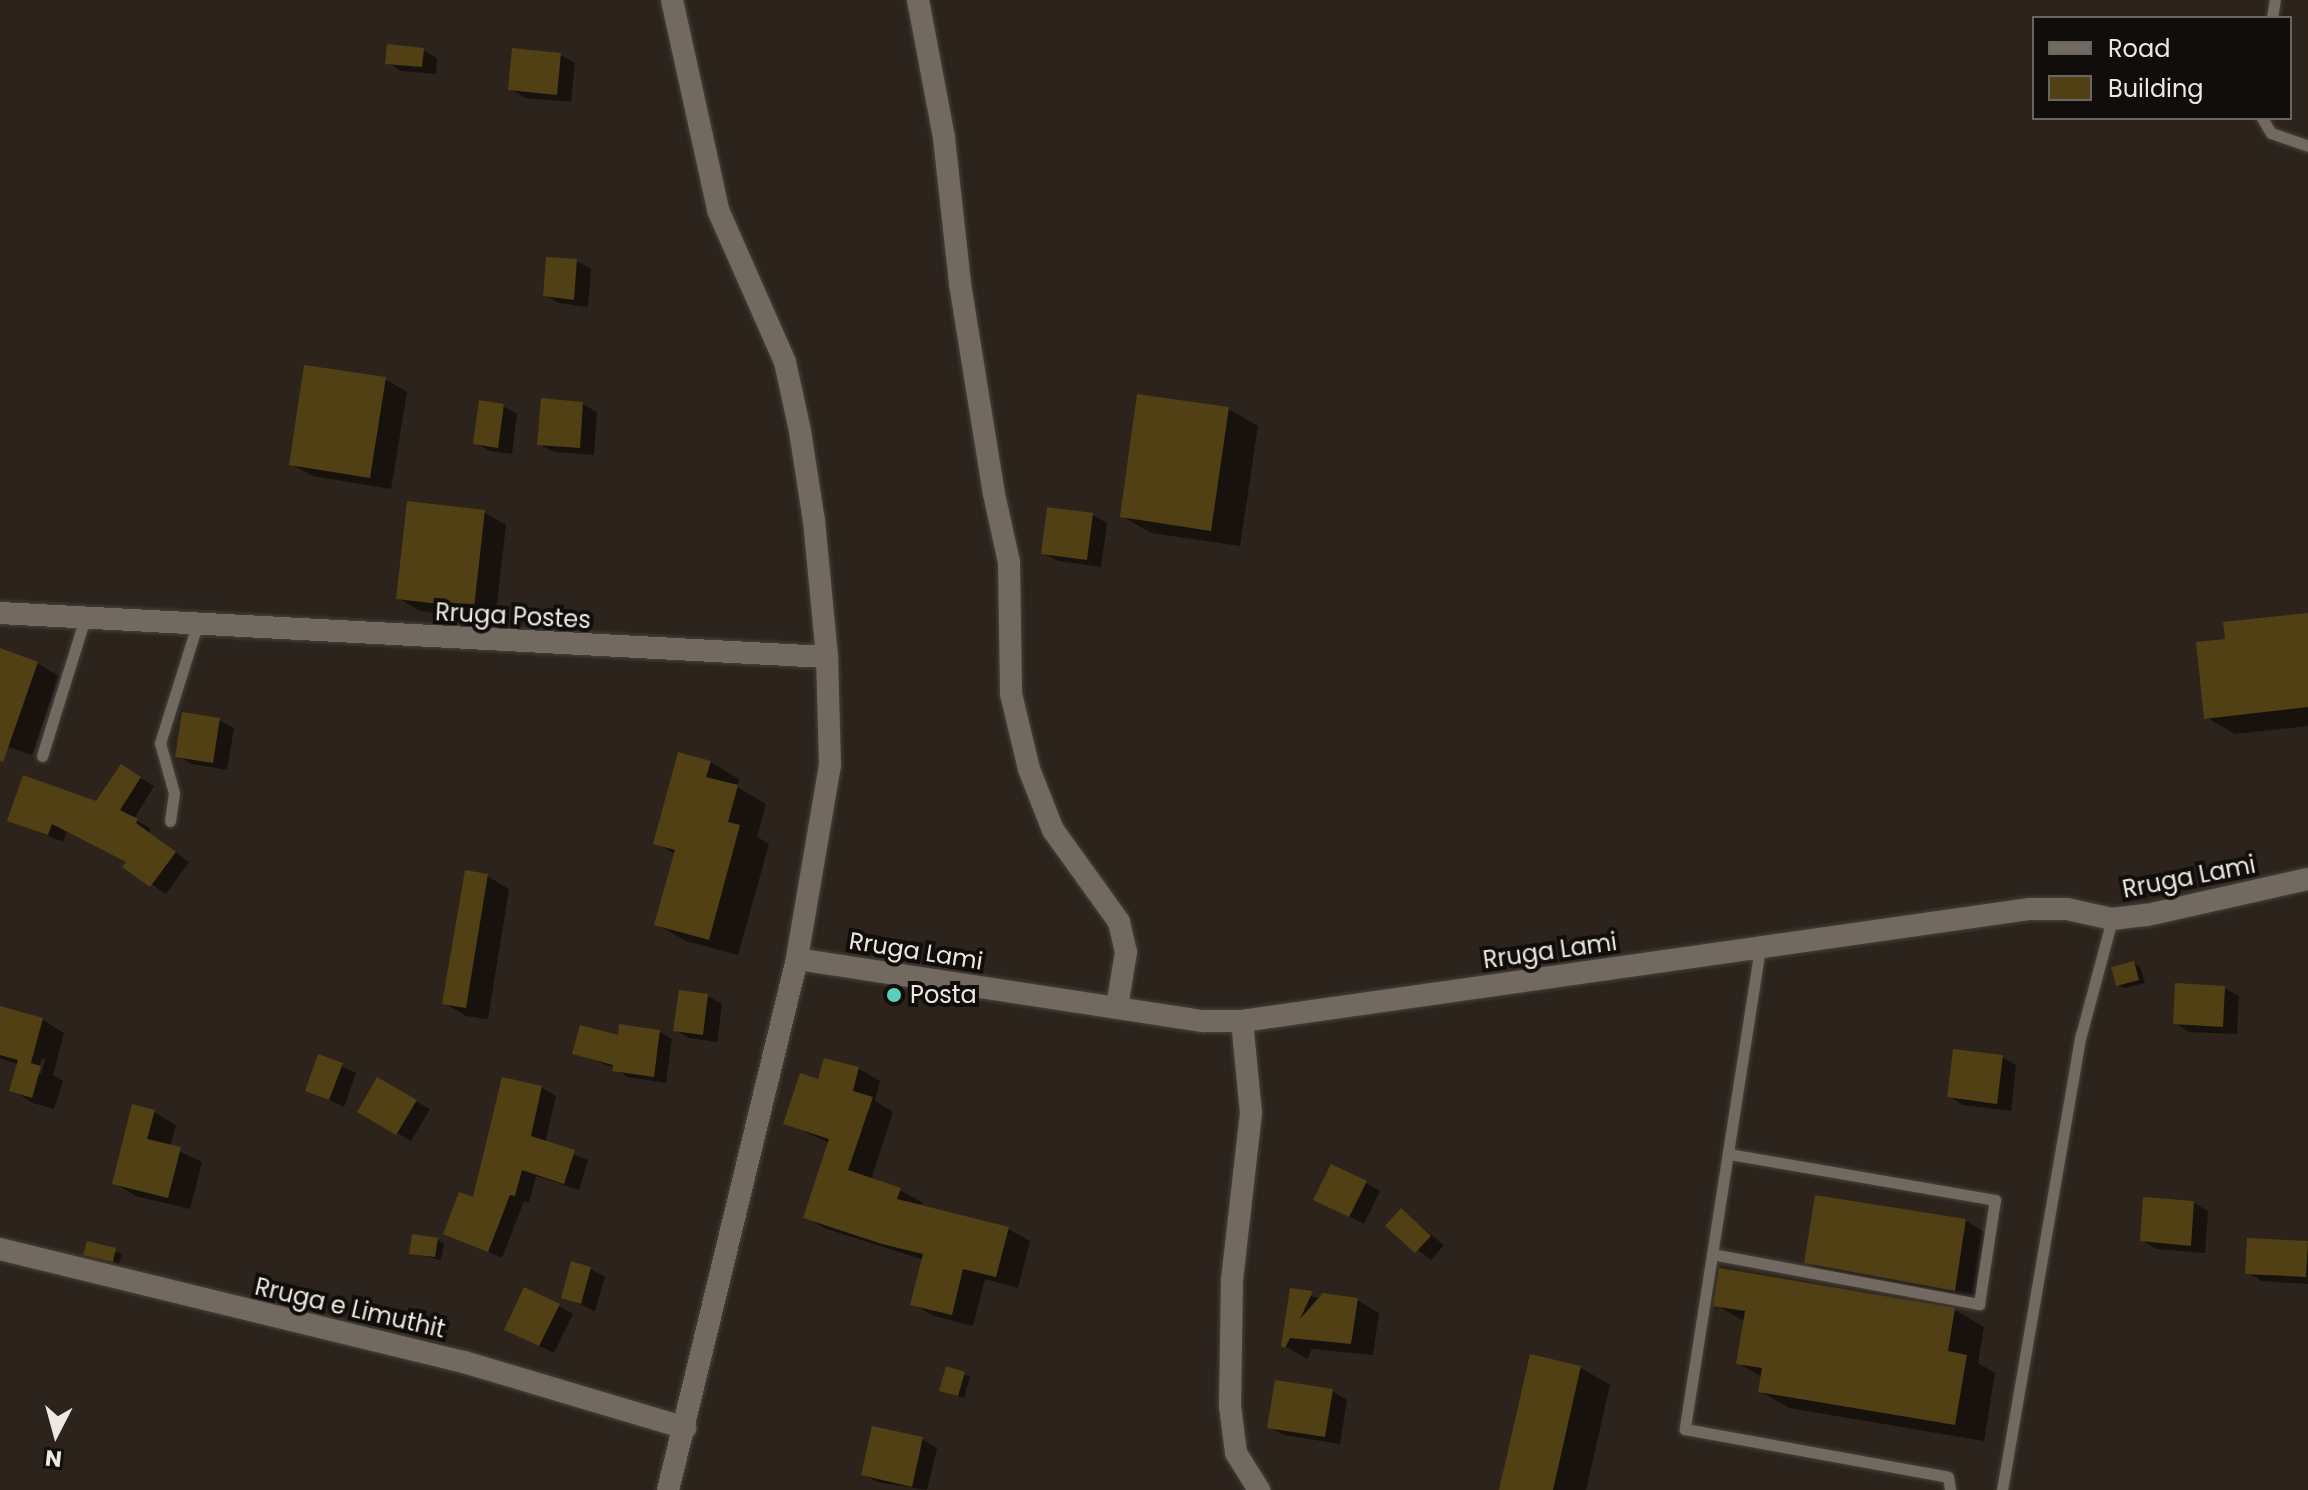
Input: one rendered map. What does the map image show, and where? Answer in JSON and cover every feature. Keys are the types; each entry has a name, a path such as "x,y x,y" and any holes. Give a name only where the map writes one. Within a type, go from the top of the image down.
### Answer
{"street":[{"path":"668,1490 797,959 830,765 827,657 814,521 785,362 718,210 672,0"},
{"path":"918,0 944,138 960,284 994,494 1009,562 1011,694 1029,769 1053,830 1119,922 1126,952 1117,1007"},
{"name":"Rruga Postes","path":"0,613 827,657"},
{"name":"Rruga Lami","path":"797,959 1204,1021 1242,1021 2030,909 2067,909 2104,918 2189,907 2308,879"},
{"path":"1242,1021 1251,1113 1232,1279 1230,1406 1236,1453 1259,1490"},
{"name":"Rruga e Limuthit","path":"0,1249 464,1362 685,1428"}],"lane":[{"path":"2263,120 2271,133 2308,146"},
{"path":"42,756 85,618"},
{"path":"170,821 174,793 160,743 197,625"},
{"path":"2002,1490 2104,918"},
{"path":"1760,948 1685,1429 1948,1477 1950,1490"},
{"path":"1712,1254 1979,1304 1995,1200 1728,1154"}],"building":[{"path":"387,44 424,48 422,67 385,64"},
{"path":"512,48 561,53 557,95 508,90"},
{"path":"546,257 577,259 574,300 543,296"},
{"path":"304,365 386,377 370,478 289,465"},
{"path":"1137,394 1229,407 1211,531 1120,517"},
{"path":"541,398 583,402 580,448 537,445"},
{"path":"479,400 504,404 498,448 473,444"},
{"path":"407,501 485,510 474,608 396,599"},
{"path":"1047,507 1093,513 1087,560 1041,554"},
{"path":"2308,613 2308,707 2204,719 2196,642 2225,639 2223,622"},
{"path":"0,648 38,662 3,762 0,761"},
{"path":"182,712 220,718 213,763 175,757"},
{"path":"678,752 711,761 706,777 738,785 728,822 740,825 709,940 654,925 675,850 653,844"},
{"path":"121,764 141,777 120,810 138,819 136,823 176,852 150,887 122,867 126,862 52,824 48,835 7,821 23,775 96,801"},
{"path":"465,870 488,874 466,1008 442,1004"},
{"path":"2134,961 2139,980 2116,986 2111,967"},
{"path":"2175,983 2225,986 2223,1027 2173,1024"},
{"path":"679,990 708,994 703,1035 673,1031"},
{"path":"0,1006 43,1018 31,1063 41,1066 32,1098 9,1091 18,1060 0,1055"},
{"path":"619,1024 660,1030 654,1077 612,1071 613,1065 572,1054 580,1025 618,1035"},
{"path":"1953,1049 2003,1055 1997,1104 1947,1097"},
{"path":"318,1054 343,1063 329,1100 305,1091"},
{"path":"824,1058 859,1067 853,1091 873,1097 848,1170 901,1188 897,1199 1009,1227 996,1277 963,1269 952,1315 910,1305 923,1254 803,1218 829,1139 783,1124 800,1073 818,1079"},
{"path":"377,1077 417,1100 396,1135 357,1112"},
{"path":"502,1077 542,1086 531,1136 575,1150 564,1184 522,1170 515,1196 510,1195 488,1252 443,1234 459,1192 473,1197"},
{"path":"132,1104 155,1110 147,1139 181,1147 168,1198 112,1184"},
{"path":"1331,1164 1367,1181 1349,1217 1313,1200"},
{"path":"1815,1195 1966,1219 1955,1291 1804,1263"},
{"path":"2143,1197 2194,1201 2191,1246 2140,1241"},
{"path":"1401,1208 1431,1236 1415,1253 1385,1226"},
{"path":"412,1234 438,1238 435,1257 409,1254"},
{"path":"2247,1238 2308,1241 2306,1277 2245,1274"},
{"path":"87,1241 116,1248 113,1262 83,1255"},
{"path":"571,1261 591,1267 581,1304 561,1298"},
{"path":"1719,1268 1955,1308 1948,1351 1967,1355 1955,1425 1758,1392 1762,1368 1736,1364 1745,1311 1713,1306"},
{"path":"524,1287 560,1304 539,1346 504,1330"},
{"path":"1290,1288 1313,1291 1300,1319 1323,1293 1358,1298 1351,1344 1290,1338 1285,1348 1281,1346"},
{"path":"1530,1354 1581,1366 1553,1490 1499,1490"},
{"path":"946,1366 965,1372 958,1396 939,1391"},
{"path":"1275,1380 1333,1389 1325,1437 1267,1428"},
{"path":"872,1426 923,1437 912,1487 861,1475"}],"place":[{"name":"Posta","path":"894,995"}]}
